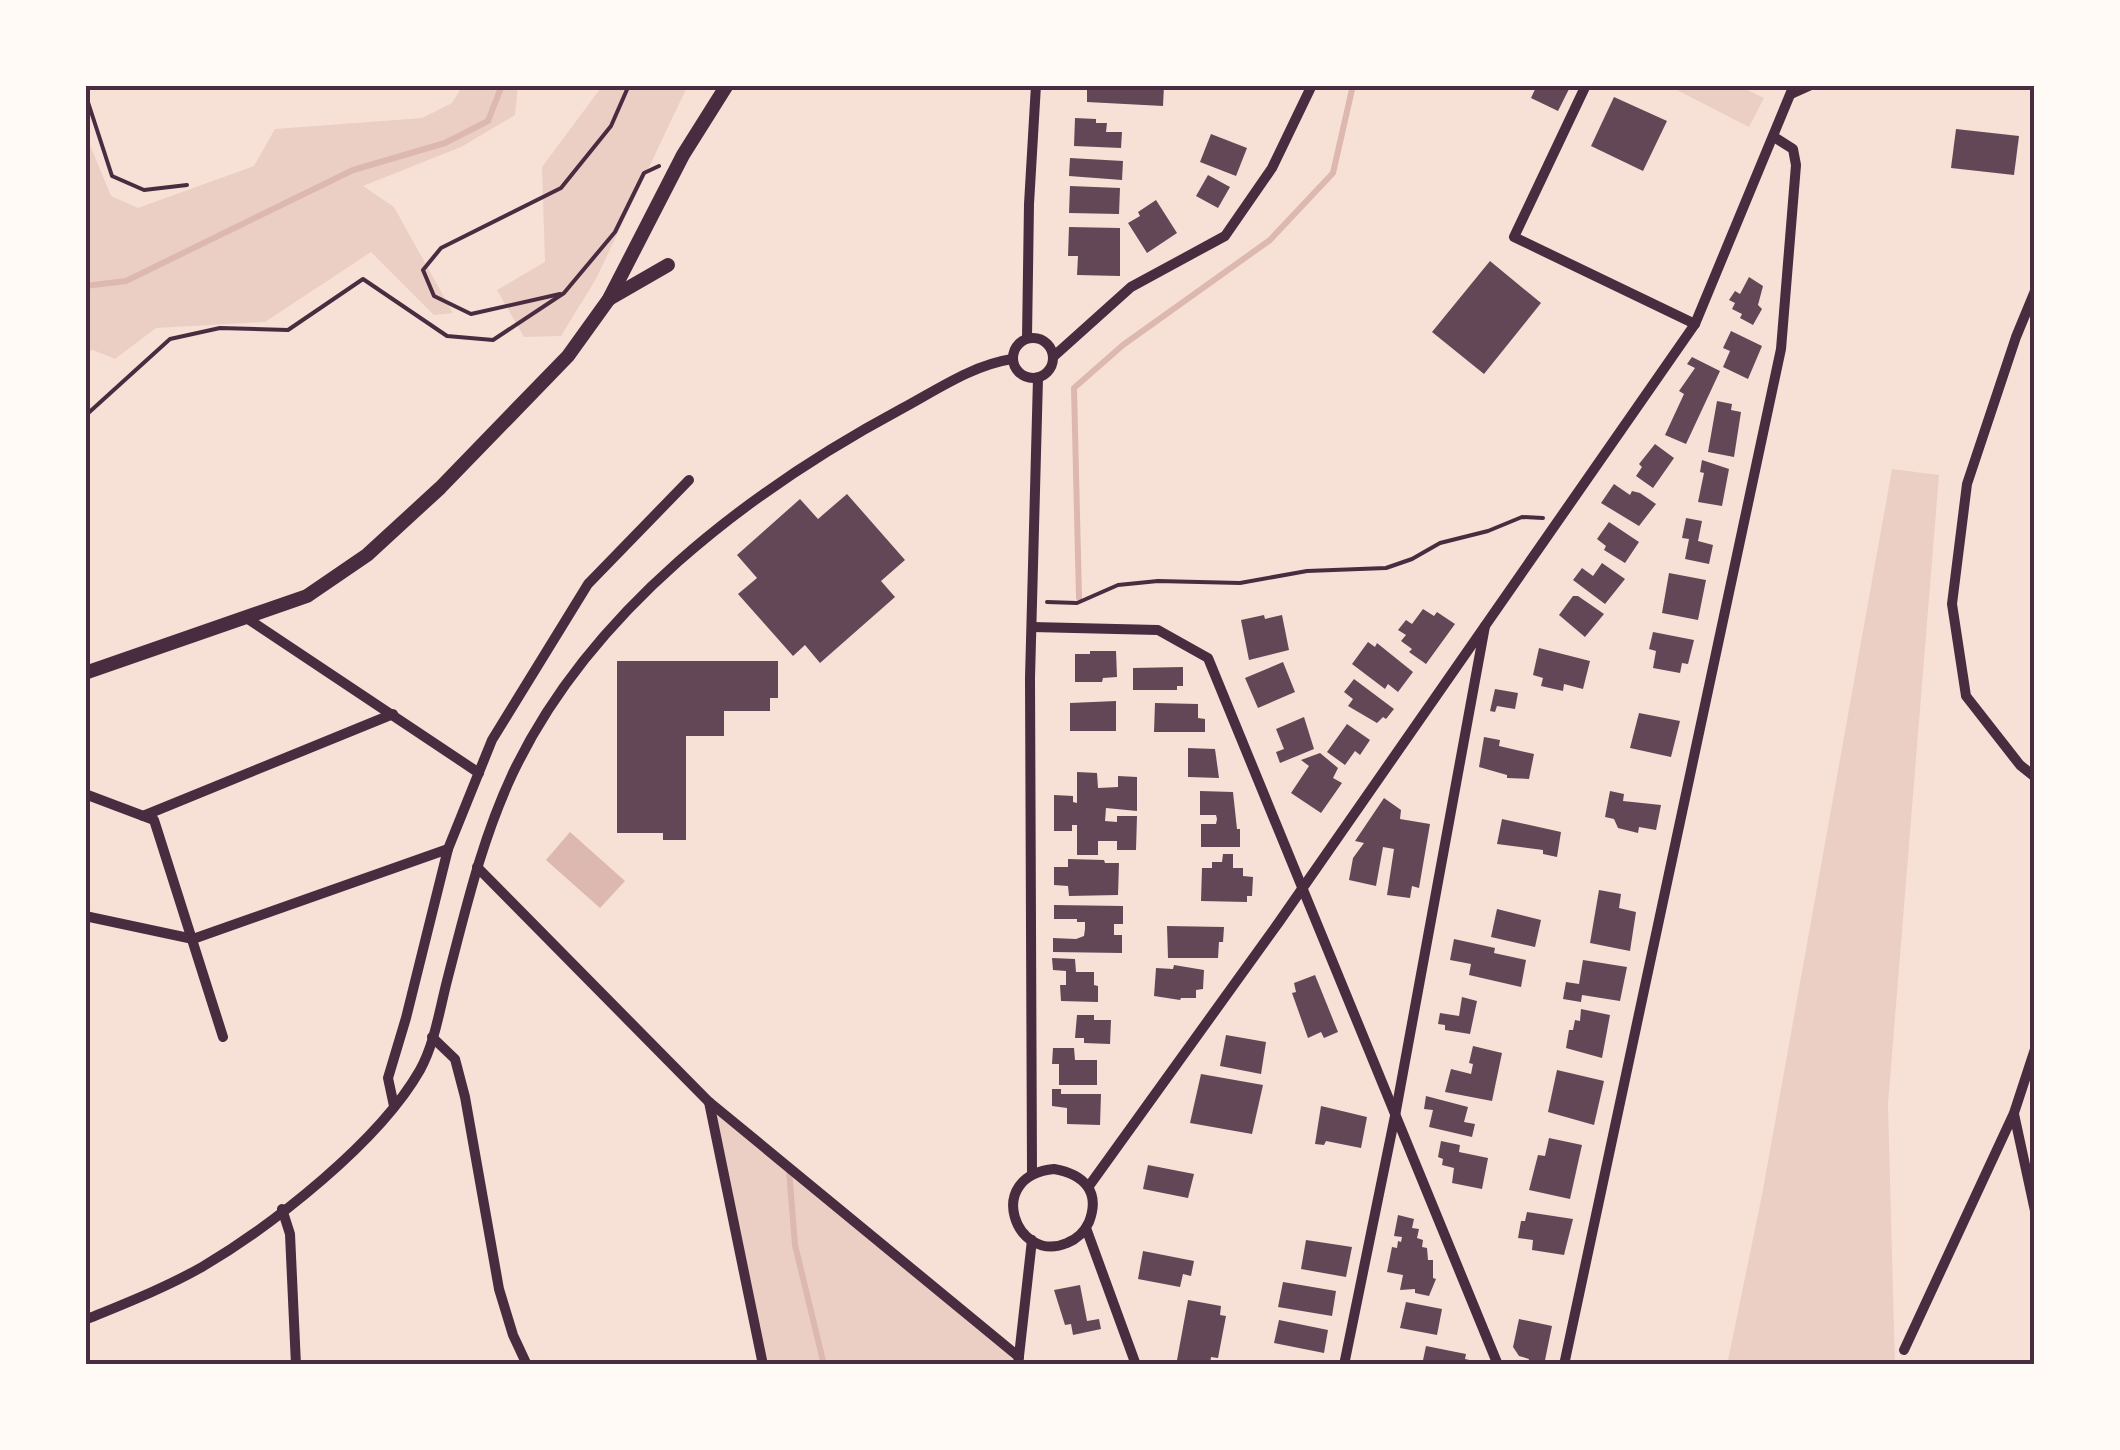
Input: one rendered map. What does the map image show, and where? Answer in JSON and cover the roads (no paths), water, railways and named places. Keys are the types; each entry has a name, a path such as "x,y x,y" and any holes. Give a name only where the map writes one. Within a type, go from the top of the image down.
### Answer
{"street":[{"path":"85,673 307,596 367,556 440,488 568,356 609,299 683,155 728,85"},
{"path":"1027,338 1036,85"},
{"path":"1053,357 1045,341 1027,338 1016,346 1012,359 1021,374 1038,378 1049,370 1053,357 1131,286 1225,236 1272,168 1312,85"},
{"path":"1586,85 1514,237 1695,324"},
{"path":"1090,1186 1695,324 1793,89 1811,85"},
{"path":"1564,1365 1780,348 1796,166 1793,149 1774,137"},
{"path":"609,299 668,265"},
{"path":"2035,291 1967,484 1952,604 1966,696 2020,765 2035,776"},
{"path":"85,1320 200,1268 336,1168 394,1106 420,1069 432,1037 477,867 512,775 557,694 610,628 717,528 861,431 988,363 1012,359"},
{"path":"1032,1174 1032,602 1038,378"},
{"path":"394,1106 388,1078 448,849 492,740 588,584 690,480"},
{"path":"244,618 480,772"},
{"path":"1344,1365 1395,1116 1486,620"},
{"path":"1032,627 1158,630 1208,658 1498,1365"},
{"path":"143,816 393,714"},
{"path":"85,794 154,820 223,1038"},
{"path":"85,916 193,939 448,849"},
{"path":"477,867 708,1101 1018,1361"},
{"path":"432,1037 455,1060 465,1096 499,1289 527,1365"},
{"path":"1904,1350 2014,1113 2035,1049"},
{"path":"708,1101 764,1365"},
{"path":"2014,1113 2035,1210"},
{"path":"1054,1169 1067,1171 1090,1186 1094,1205 1086,1228 1062,1245 1052,1247 1032,1240 1016,1225 1012,1205 1019,1184 1032,1174 1054,1169"},
{"path":"282,1210 290,1234 296,1365"},
{"path":"1086,1228 1136,1365"},
{"path":"1018,1361 1032,1240"}],"waterway":[{"path":"85,286 126,281 353,170 445,143 488,121 502,85"},
{"path":"1079,598 1074,388 1123,345 1270,240 1333,173 1353,85"},
{"path":"789,1170 795,1245 824,1365"}]}
